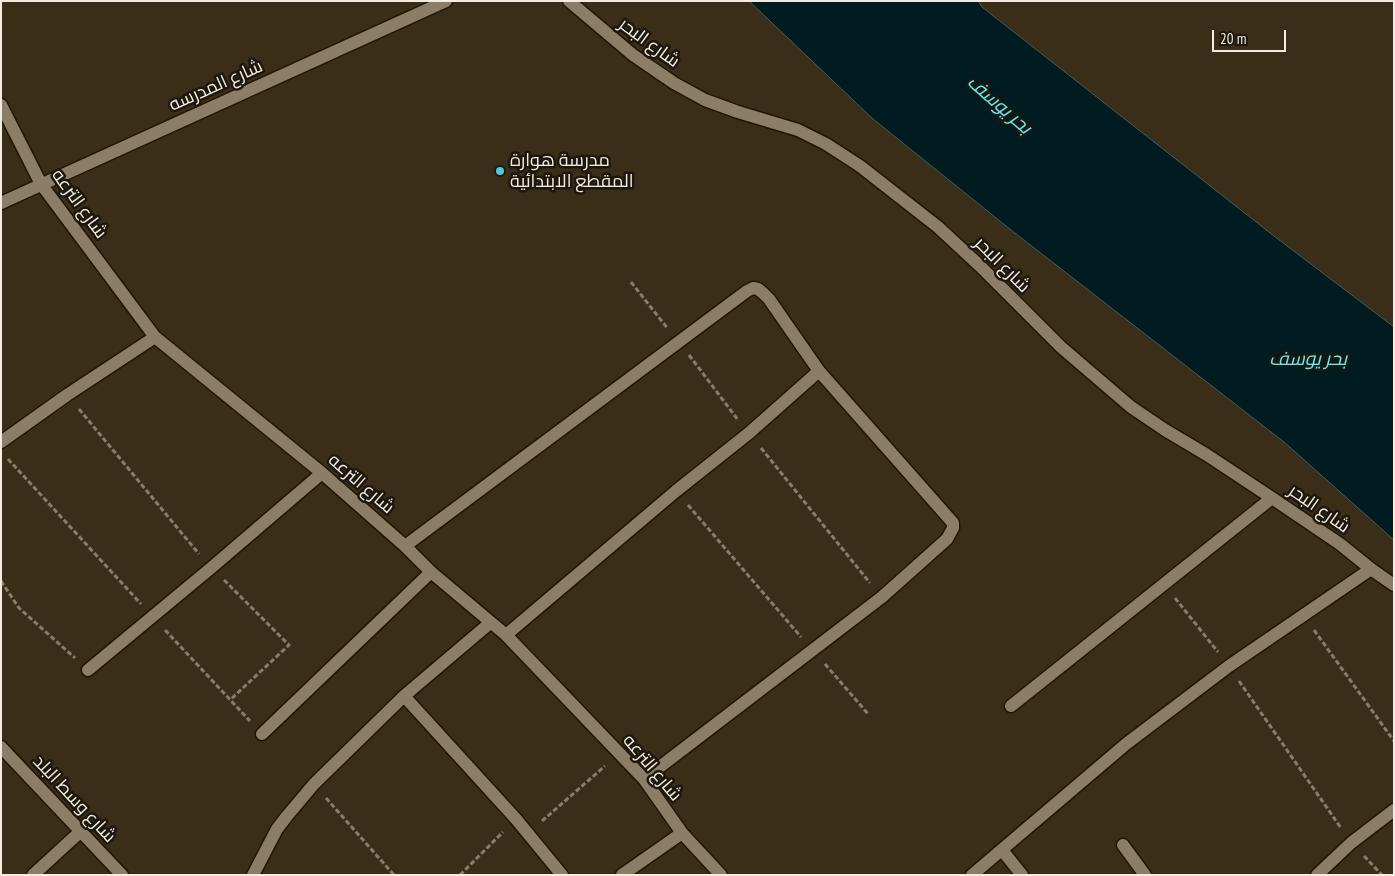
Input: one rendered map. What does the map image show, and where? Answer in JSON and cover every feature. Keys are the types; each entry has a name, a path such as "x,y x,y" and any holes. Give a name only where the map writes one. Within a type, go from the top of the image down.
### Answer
{"street":[{"name":"شارع المدرسه","path":"1,203 446,1"},
{"name":"شارع البحر","path":"569,1 633,55 674,83 705,100 798,130 826,144 860,166 938,227 1061,347 1131,407 1207,455 1340,544 1371,570 1394,585"},
{"name":"شارع الترعه","path":"1,105 41,184 155,337 322,473 431,572 506,635 644,779 682,833 718,874"},
{"path":"404,546 747,290 758,289 769,299 819,371 953,523 954,528 947,539 882,597 644,779"},
{"path":"1,442 67,395 155,337"},
{"path":"506,635 676,491 749,433 819,371"},
{"path":"88,670 322,473"},
{"path":"1011,706 1272,498"},
{"path":"972,875 1126,744 1229,666 1371,570"},
{"path":"262,734 431,572"},
{"path":"253,875 277,829 314,784 404,696 490,623"},
{"path":"404,696 516,819 562,875"},
{"name":"شارع وسط البلد","path":"1,748 122,875"},
{"path":"1317,875 1351,843 1394,810"},
{"path":"33,875 81,831"},
{"path":"622,875 682,833"},
{"path":"1123,845 1145,875"},
{"path":"1002,850 1022,875"}],"path":[{"path":"67,395 211,568 288,645 230,700"},
{"path":"749,433 882,597"},
{"path":"8,458 262,734"},
{"path":"676,491 869,715"},
{"path":"1,581 19,608 88,670"},
{"path":"1164,584 1229,666 1351,843 1382,875"},
{"path":"1304,615 1394,741"},
{"path":"528,834 619,754"},
{"path":"314,784 394,875"},
{"path":"460,875 516,819"}],"water":[{"name":"بحر يوسف","path":"749,1 978,1 982,7 1274,236 1394,327 1394,540 1284,442 1011,230 873,119"}],"place":[{"name":"مدرسة هوارة المقطع اﻻبتدائية","path":"500,171"}]}
